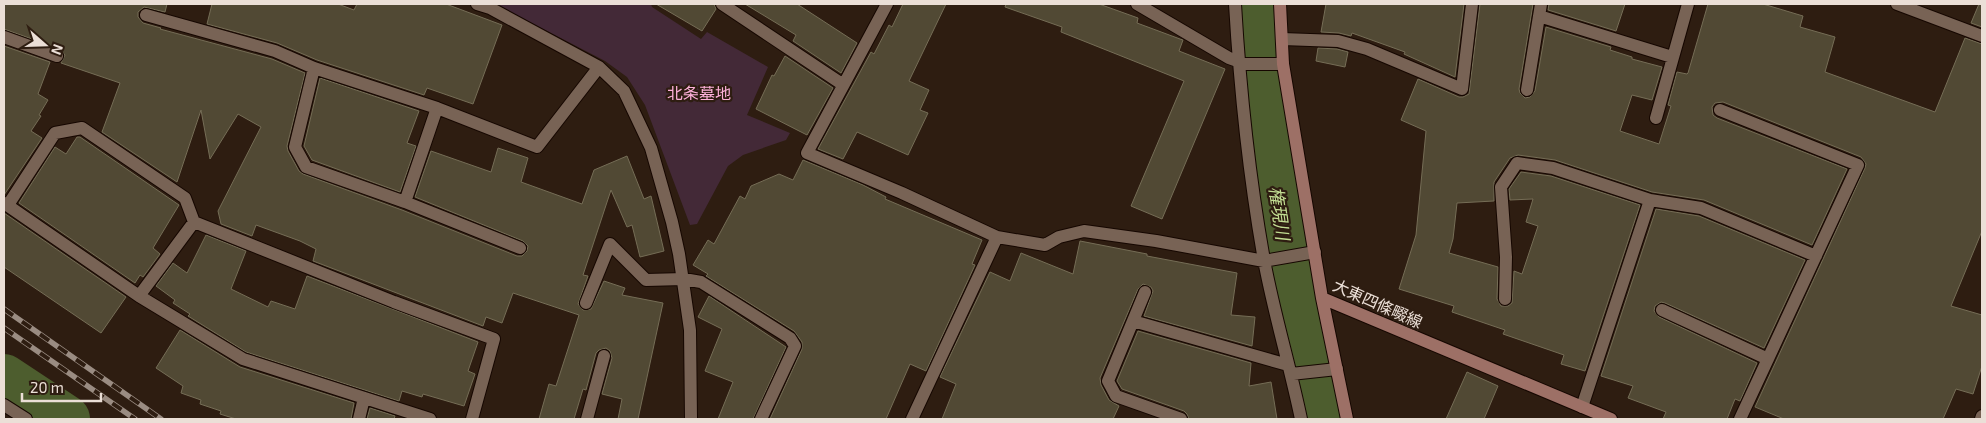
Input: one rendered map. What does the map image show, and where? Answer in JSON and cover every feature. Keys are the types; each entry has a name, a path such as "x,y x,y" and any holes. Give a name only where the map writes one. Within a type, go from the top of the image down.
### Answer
{"main road":[{"name":"大東四條畷線","path":"1280,4 1282,64 1322,298 1611,419"},
{"path":"1322,298 1347,419"}],"street":[{"path":"477,4 490,8 599,67 624,91 650,148 672,222 684,279 690,330 691,419"},
{"path":"722,4 842,84"},
{"path":"887,4 842,84 807,153 997,237 1045,245 1059,237 1084,232 1156,241 1268,260 1315,252"},
{"path":"1137,4 1229,58 1242,63 1282,64"},
{"path":"1235,4 1251,174 1301,419"},
{"path":"1282,39 1338,41 1367,49 1462,90 1472,4"},
{"path":"1656,118 1688,4"},
{"path":"1897,4 1982,36"},
{"path":"1527,90 1540,10 1672,57"},
{"path":"146,15 275,52 314,68 437,108 538,147 599,67"},
{"path":"4,37 57,56"},
{"path":"314,68 295,147 306,167 405,202 520,248"},
{"path":"405,202 437,108"},
{"path":"1720,110 1858,165 1740,419"},
{"path":"430,419 243,359 139,296 6,204 55,132 82,128 185,198 194,222 494,340 472,419"},
{"path":"1505,299 1506,257 1501,188 1517,163 1553,168 1650,200 1701,208 1816,256"},
{"path":"1582,408 1650,200"},
{"path":"139,296 194,222"},
{"path":"912,419 997,237"},
{"path":"586,303 610,244 646,280 684,279 701,282 790,338 795,346 761,419"},
{"path":"1144,292 1108,381 1116,396 1181,419"},
{"path":"1662,310 1768,359"},
{"path":"1133,320 1291,371 1336,369"},
{"path":"587,419 604,356"},
{"path":"359,419 364,398"},
{"path":"4,404 26,419"}],"green space":[{"name":"北条墓地","path":"495,4 651,4 652,7 701,39 707,32 768,67 747,115 790,133 786,140 743,155 728,166 697,224 690,225 645,105 627,77 605,61"}],"building":[{"path":"4,4 167,4 165,12 144,7 138,12 138,17 143,23 160,29 272,59 305,73 287,146 299,171 303,174 402,210 517,256 522,256 527,251 528,246 523,241 415,197 431,151 491,172 498,148 528,158 521,182 582,204 594,170 627,156 644,199 651,196 664,251 640,257 632,225 627,227 611,190 583,275 588,276 578,304 583,310 591,309 604,281 625,288 622,295 663,303 638,419 618,419 622,399 602,394 612,358 610,351 606,348 596,353 586,390 583,389 574,419 539,419 549,384 556,386 579,315 513,293 502,323 486,317 483,326 313,261 316,249 300,241 256,225 252,236 221,224 218,211 261,127 238,114 210,159 201,110 177,182 102,132 120,83 61,63 65,55 60,49 4,29"},
{"path":"212,4 338,4 354,10 357,4 446,4 502,25 473,104 427,88 424,95 317,60 277,43 207,24"},
{"path":"656,4 714,4 716,9 702,31"},
{"path":"745,4 797,4 857,43 841,73 793,41 796,35"},
{"path":"903,4 946,4 909,81 929,90 920,110 928,113 908,155 857,132 843,159 818,149 871,52 874,54 889,25 892,27"},
{"path":"1006,4 1099,4 1138,18 1137,23 1183,40 1179,51 1225,69 1162,219 1131,206 1184,81 1061,32 1062,27 1005,7"},
{"path":"1326,4 1464,4 1455,77 1404,54 1405,52 1352,33 1351,36 1321,32"},
{"path":"1480,4 1533,4 1519,89 1525,98 1530,97 1535,91 1546,27 1611,47 1610,50 1632,57 1632,59 1662,67 1652,100 1632,95 1620,131 1659,144 1671,106 1668,105 1677,72 1688,73 1708,4 1763,4 1803,16 1800,27 1835,37 1825,72 1935,112 1965,38 1982,44 1982,231 1951,306 1982,315 1982,366 1973,394 1956,389 1943,419 1784,419 1755,407 1866,164 1861,157 1723,102 1715,103 1712,107 1713,115 1717,118 1847,169 1812,245 1704,200 1652,192 1555,160 1518,155 1510,158 1494,182 1494,201 1457,203 1453,239 1449,253 1498,267 1497,299 1501,306 1508,306 1512,303 1514,271 1522,274 1538,226 1526,222 1533,199 1510,200 1509,189 1521,172 1551,176 1640,205 1585,371 1561,364 1564,355 1503,334 1505,330 1452,312 1454,306 1399,289 1416,235 1426,131 1401,120 1418,79 1459,97 1469,94"},
{"path":"1549,4 1625,4 1616,31 1548,10"},
{"path":"1979,4 1982,4 1982,27 1971,23"},
{"path":"4,46 50,62 38,94 48,100 39,115 41,116 31,131 42,138 4,195"},
{"path":"1318,48 1337,49 1348,52 1345,67 1316,61"},
{"path":"785,56 833,88 807,135 756,109 772,75 774,76"},
{"path":"320,78 419,111 407,143 416,146 400,192 312,160 304,146"},
{"path":"77,137 80,137 179,205 153,248 160,254 143,277 140,275 135,283 19,203 55,147 66,154"},
{"path":"803,160 863,185 886,197 885,199 982,240 972,264 975,265 926,371 910,364 886,419 770,419 802,349 802,342 794,331 706,276 708,274 693,265 708,240 714,244 740,196 745,199 751,186 779,174 793,180"},
{"path":"1656,209 1699,216 1805,260 1764,348 1665,303 1661,302 1655,306 1654,311 1659,317 1757,363 1740,401 1735,399 1727,419 1663,419 1666,412 1628,398 1633,386 1601,376"},
{"path":"4,213 126,297 101,333 4,267"},
{"path":"206,235 246,251 231,289 268,307 271,301 295,309 307,276 478,342 468,371 475,374 464,406 423,394 422,397 402,391 399,401 246,352 188,316 190,314 173,303 175,300 156,286 173,263 187,273"},
{"path":"1080,241 1237,273 1231,315 1255,317 1252,346 1144,316 1153,291 1151,287 1143,284 1138,289 1100,378 1101,385 1109,400 1119,406 1113,419 942,419 956,384 940,377 990,272 1010,281 1021,253 1073,274"},
{"path":"709,296 786,347 753,419 718,419 733,382 705,371 722,329 698,317"},
{"path":"180,330 240,367 354,403 351,419 236,419 220,414 221,411 200,404 201,400 181,393 183,386 156,368"},
{"path":"1138,331 1251,363 1249,386 1271,382 1277,419 1189,419 1184,411 1122,389 1117,381"},
{"path":"1467,372 1498,386 1484,419 1446,419"},
{"path":"370,408 395,416 394,419 367,419"}],"waterway":[{"name":"権現川","path":"1254,4 1260,76 1285,252 1320,419"},
{"path":"4,378 66,419"}],"railway":[{"path":"4,309 161,419"},
{"path":"4,328 135,419"}]}
